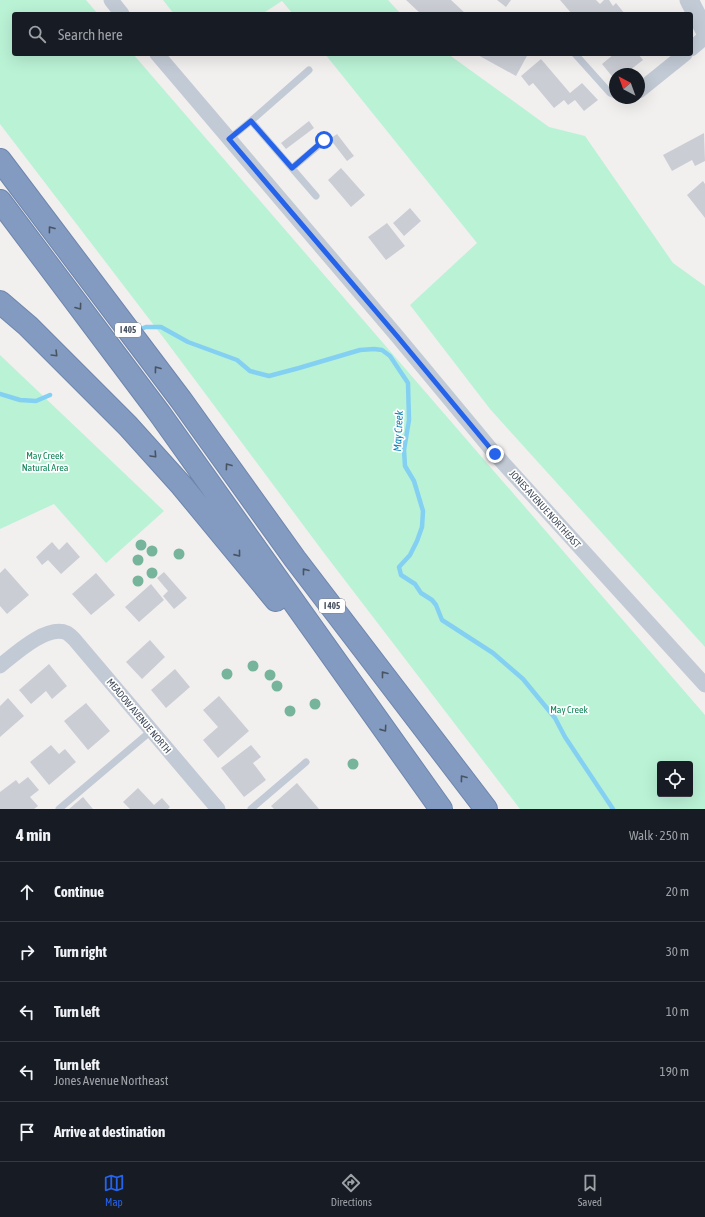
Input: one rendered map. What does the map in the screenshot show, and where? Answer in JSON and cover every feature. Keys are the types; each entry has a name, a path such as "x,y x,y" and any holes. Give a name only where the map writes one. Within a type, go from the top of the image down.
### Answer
{"highway":[{"name":"I 405","path":"1,161 181,400 295,559 486,809"},
{"name":"I 405","path":"0,201 160,414 441,809"},
{"path":"0,302 28,326 128,426 182,486 281,606 354,685"}],"street":[{"path":"110,0 120,12"},
{"path":"689,0 705,31"},
{"path":"693,47 705,38"},
{"name":"JONES AVENUE NORTHEAST","path":"159,56 397,336 495,454 705,685"},
{"path":"645,86 683,56"},
{"name":"MEADOW AVENUE NORTH","path":"0,666 27,644 36,639 54,632 68,634 74,639 218,809"}],"lane":[{"path":"577,56 609,93"},
{"path":"229,139 309,70"},
{"path":"251,121 316,196"},
{"path":"292,168 324,140"},
{"path":"59,809 151,731"},
{"path":"251,809 306,762"}],"green space":[{"name":"May Creek","path":"0,0 86,0 96,12 12,12 12,56 135,56 705,715 705,809 520,809 324,553 166,341 0,124"},
{"path":"163,0 388,0 399,12 291,12 282,1 265,12 172,12"},
{"path":"327,56 451,56 549,127 585,136 673,263 705,286 705,647 490,409 410,305 477,243"},
{"name":"May Creek Natural Area","path":"0,355 164,511 106,563 54,504 0,529"}],"building":[{"path":"406,0 451,0 464,12 419,12"},
{"path":"497,0 511,0 506,7"},
{"path":"560,0 596,0 600,4 604,0 609,0 613,6 616,3 623,12 570,12"},
{"path":"480,56 527,56 516,76"},
{"path":"612,56 640,56 643,60 633,68 609,68 609,73 602,64"},
{"path":"541,59 570,93 582,83 598,100 584,111 575,100 568,105 564,100 554,108 533,83 529,86 521,76"},
{"path":"309,121 314,128 286,149 281,143"},
{"path":"704,133 705,161 695,166 692,160 672,171 663,155"},
{"path":"337,134 354,156 347,161 330,139"},
{"path":"341,168 365,195 351,207 328,180"},
{"path":"703,181 705,184 705,218 687,195"},
{"path":"410,208 421,221 404,236 393,223"},
{"path":"387,223 405,246 386,260 368,237"},
{"path":"52,542 59,550 67,542 80,557 61,574 48,560 42,565 36,557"},
{"path":"5,568 29,595 7,614 0,606 0,573"},
{"path":"164,572 187,598 174,609 163,596 168,591 157,578"},
{"path":"96,573 115,595 91,615 72,594"},
{"path":"151,584 164,600 139,622 125,607"},
{"path":"150,640 165,657 142,679 126,662"},
{"path":"49,664 67,686 52,699 46,691 31,704 19,690"},
{"path":"175,669 190,687 166,708 151,690"},
{"path":"219,696 249,731 218,758 203,740 218,727 203,710"},
{"path":"8,698 24,716 0,737 0,706"},
{"path":"86,703 110,731 88,750 64,721"},
{"path":"51,745 59,754 65,749 76,762 49,785 30,762"},
{"path":"251,745 261,757 253,763 266,780 244,797 221,768"},
{"path":"28,777 39,790 30,797 38,806 34,809 0,809 0,792 16,780 19,784"},
{"path":"297,783 319,809 274,809 271,806"},
{"path":"138,788 154,805 162,798 170,807 168,809 130,809 123,802"},
{"path":"83,797 93,809 69,809"}],"waterway":[{"name":"May Creek","path":"136,331 146,327 161,327 188,342 237,360 250,371 269,376 360,350 382,350 390,356 408,383 409,420 404,450 405,466 414,481 423,511 422,527 417,541 410,555 399,567 401,575 415,584 421,593 432,600 436,605 442,620 493,653 523,679 555,718 565,737 613,809"},
{"name":"May Creek","path":"0,394 20,400 36,401 50,395"}],"route":[{"path":"324,140 292,168 251,121 229,139 397,336 495,454"}]}
